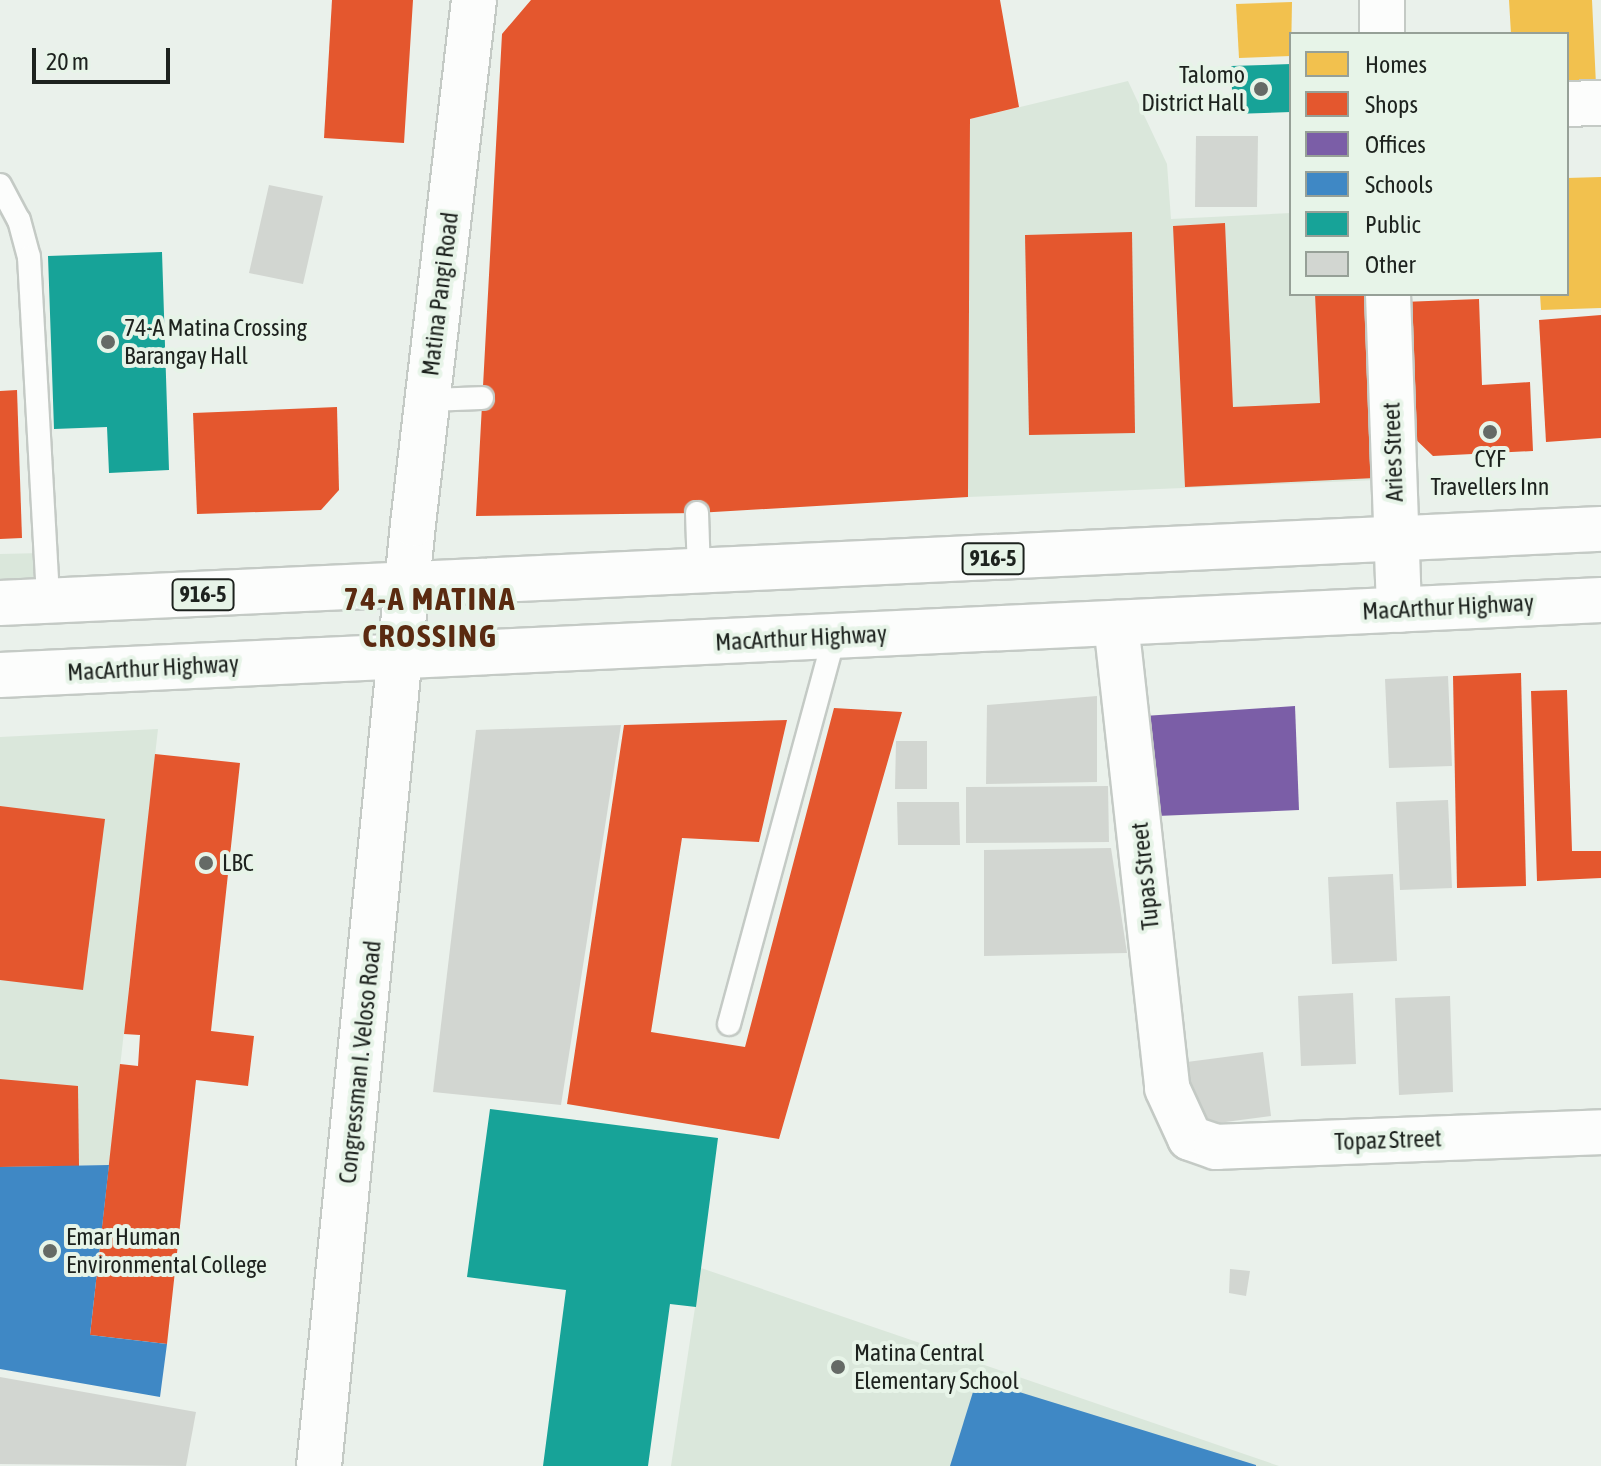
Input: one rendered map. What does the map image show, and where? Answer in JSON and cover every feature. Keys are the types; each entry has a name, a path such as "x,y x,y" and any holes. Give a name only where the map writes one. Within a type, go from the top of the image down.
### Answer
{"main road":[{"path":"1382,0 1382,32"},
{"name":"Matina Pangi Road","path":"399,657 477,4"},
{"path":"1569,104 1601,103"},
{"name":"Aries Street","path":"1388,296 1399,610"},
{"name":"916-5","path":"0,603 406,588 1601,529"},
{"name":"MacArthur Highway","path":"0,675 1601,600"},
{"name":"Tupas Street","path":"1116,623 1167,1088 1181,1127"},
{"name":"Congressman I. Veloso Road","path":"319,1466 399,657"},
{"name":"Topaz Street","path":"1181,1127 1190,1138 1216,1147 1601,1132"}],"lane":[{"path":"0,185 19,220 31,273 48,601"},
{"path":"428,400 482,398"},
{"path":"697,513 699,573"},
{"path":"729,1024 834,637"}],"shaded area":[{"path":"1128,81 1167,164 1171,219 1289,213 1289,296 1369,296 1377,480 968,497 970,119"},
{"path":"43,553 43,579 0,580 0,554"},
{"path":"158,729 109,1165 0,1167 0,737"},
{"name":"Matina Central Elementary School","path":"701,1268 1279,1466 671,1466"}],"building: Homes":[{"path":"1509,0 1592,0 1596,85 1569,87 1569,32 1511,32"},
{"path":"1292,2 1289,56 1239,58 1236,4"},
{"path":"1601,177 1601,308 1541,310 1540,296 1569,296 1569,178"}],"building: Shops":[{"path":"332,0 413,0 404,143 324,138"},
{"path":"531,0 1000,0 1019,107 970,119 968,497 697,513 476,516 502,34"},
{"path":"1225,223 1233,407 1320,403 1315,296 1366,296 1375,478 1185,487 1173,226"},
{"path":"1132,232 1135,433 1029,435 1025,235"},
{"path":"1479,299 1482,385 1530,382 1533,451 1433,456 1409,433 1403,302"},
{"path":"1601,315 1601,438 1546,442 1539,320"},
{"path":"17,390 22,538 0,539 0,391"},
{"path":"337,407 339,490 321,510 197,514 193,413"},
{"path":"1521,673 1526,886 1457,888 1453,676"},
{"path":"1567,690 1572,851 1601,851 1601,878 1537,881 1531,691"},
{"path":"834,708 902,712 779,1139 567,1104 624,725 787,720 759,842 682,838 651,1032 745,1047"},
{"path":"155,754 240,763 211,1031 254,1036 248,1086 196,1080 167,1344 90,1335 120,1064 138,1066 140,1035 124,1034"},
{"path":"0,806 105,819 83,990 0,980"},
{"path":"0,1079 78,1086 79,1166 0,1167"}],"building: Offices":[{"path":"1295,706 1299,810 1157,816 1144,716"}],"building: Schools":[{"name":"Emar Human Environmental College","path":"109,1165 90,1335 167,1344 160,1397 0,1369 0,1167"},
{"path":"977,1379 1256,1465 1256,1466 950,1466"}],"building: Public":[{"name":"Talomo District Hall","path":"1289,64 1289,112 1233,114 1231,66"},
{"name":"74-A Matina Crossing Barangay Hall","path":"162,252 169,470 109,473 107,427 54,429 48,256"},
{"path":"490,1109 718,1138 696,1307 670,1304 648,1466 543,1466 566,1290 467,1277"}],"building: Other":[{"path":"1196,136 1258,136 1257,207 1195,207"},
{"path":"269,185 323,196 303,284 249,273"},
{"path":"1448,676 1452,766 1389,768 1385,679"},
{"path":"1097,696 1097,782 986,784 987,705"},
{"path":"621,725 561,1105 433,1092 476,730"},
{"path":"896,741 927,741 927,789 895,789"},
{"path":"1108,786 1109,842 966,843 966,787"},
{"path":"1448,800 1452,888 1400,890 1396,802"},
{"path":"897,802 959,802 960,845 898,845"},
{"path":"1111,848 1127,953 984,956 984,850"},
{"path":"1393,874 1397,961 1332,964 1328,877"},
{"path":"1353,993 1356,1064 1301,1066 1298,996"},
{"path":"1450,996 1453,1092 1399,1095 1395,998"},
{"path":"1263,1052 1271,1116 1195,1126 1187,1062"},
{"path":"1230,1269 1250,1271 1246,1296 1229,1293"},
{"path":"0,1377 196,1412 186,1466 0,1464"}],"place":[{"name":"Talomo District Hall","path":"1261,89"},
{"name":"74-A Matina Crossing Barangay Hall","path":"108,342"},
{"name":"CYF Travellers Inn","path":"1490,432"},
{"name":"LBC","path":"206,863"},
{"name":"Emar Human Environmental College","path":"50,1251"},
{"name":"Matina Central Elementary School","path":"838,1367"}],"district":[{"name":"74-A MATINA CROSSING","path":"430,618"}]}
